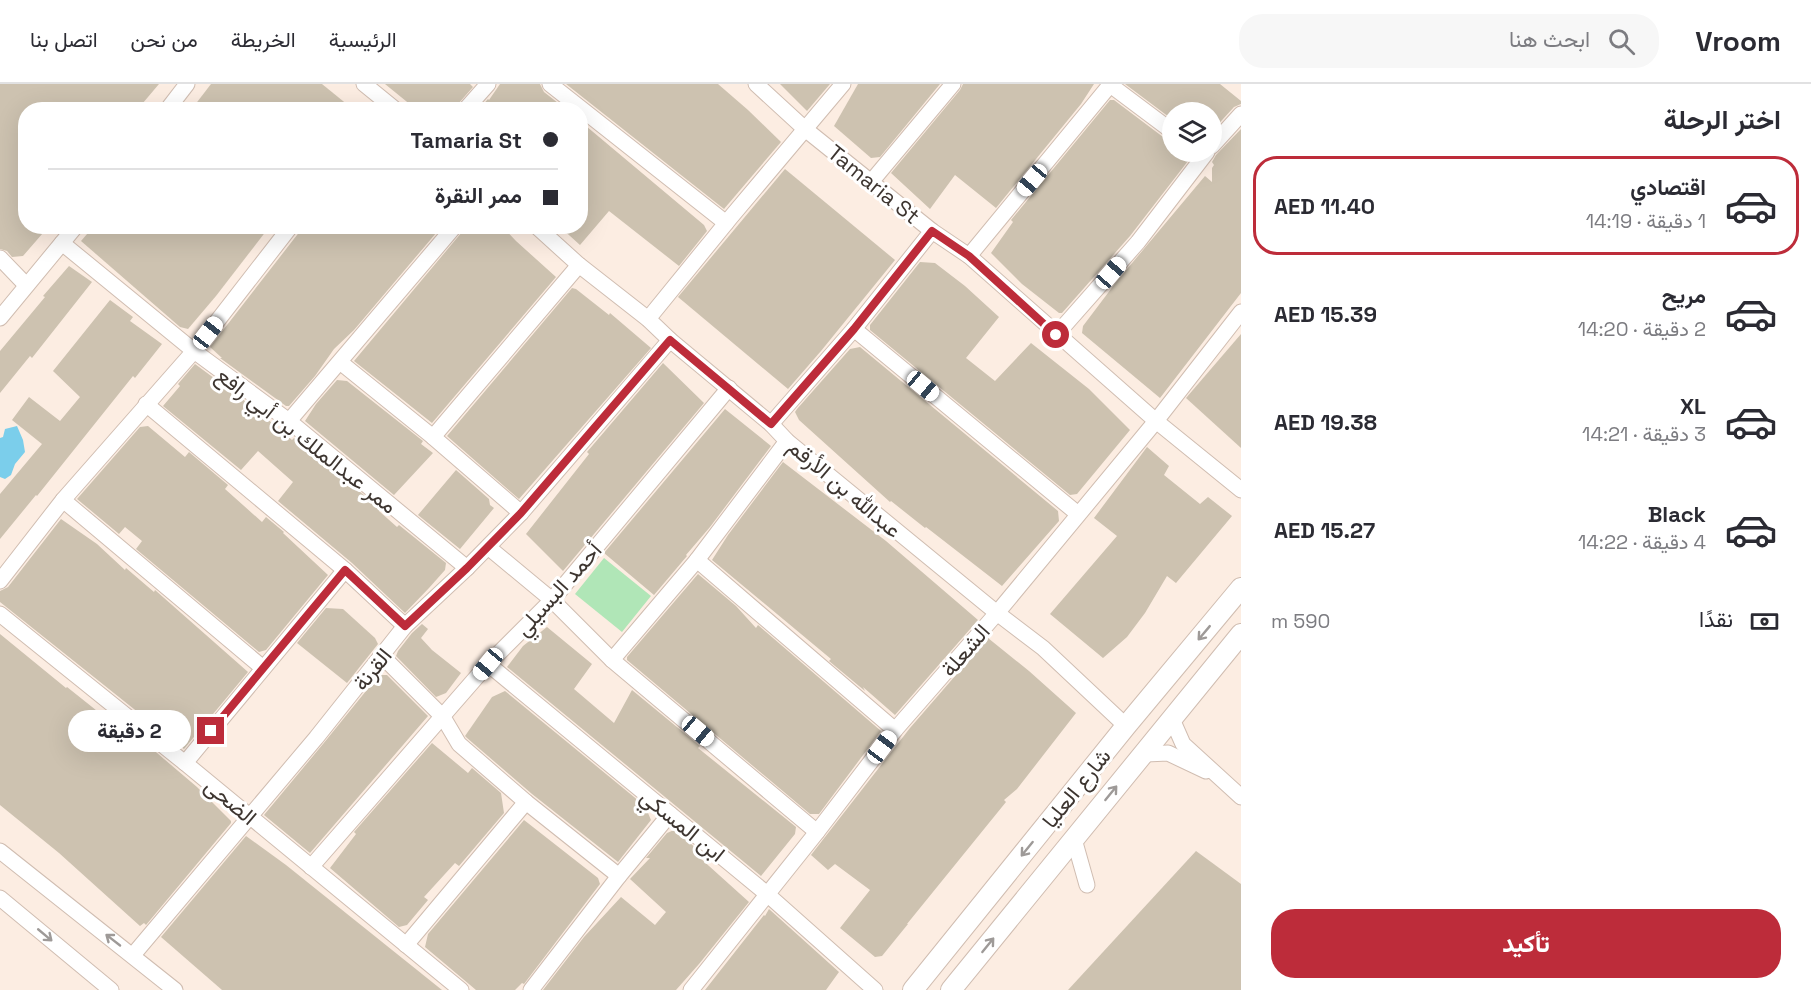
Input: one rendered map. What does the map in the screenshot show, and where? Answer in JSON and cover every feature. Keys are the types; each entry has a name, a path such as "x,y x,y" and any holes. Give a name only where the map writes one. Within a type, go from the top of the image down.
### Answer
{"main road":[{"name":"شارع العليا","path":"913,990 1126,726 1241,588"},
{"name":"شارع العليا","path":"951,990 1241,634"}],"street":[{"path":"173,102 187,84"},
{"path":"365,84 383,102"},
{"path":"472,102 488,84"},
{"path":"550,84 573,102"},
{"name":"Tamaria St","path":"756,84 805,129 932,231 969,256 1156,421 1241,489"},
{"path":"648,319 843,84"},
{"path":"871,182 953,84"},
{"path":"969,256 1110,84 1162,124"},
{"path":"588,114 726,223"},
{"path":"1222,134 1241,114"},
{"path":"1056,335 1138,242 1198,162"},
{"path":"771,424 854,329 932,231"},
{"path":"0,318 70,234"},
{"path":"0,581 63,500 194,351 285,234"},
{"path":"289,421 448,234"},
{"name":"عبدالله بن الأرقم","path":"545,234 579,265 648,319 729,388 787,441 1043,648 1126,726"},
{"name":"ممر عبدالملك بن أبي رافع","path":"63,243 194,351 289,421 467,568"},
{"path":"0,258 27,285"},
{"path":"433,437 579,265"},
{"name":"الشعلة","path":"691,990 895,730 997,613 1156,421 1241,312"},
{"path":"854,329 1078,514"},
{"name":"القرنة","path":"133,955 250,817 405,626 521,513 670,340"},
{"path":"340,362 433,437 521,513"},
{"name":"أحمد البسيلي","path":"311,867 488,664 552,600 729,388"},
{"path":"146,404 345,570 405,626"},
{"path":"612,660 697,560 787,441"},
{"path":"63,500 263,668"},
{"path":"488,547 552,600 612,660 817,832"},
{"path":"697,560 895,730"},
{"path":"185,763 345,570"},
{"name":"الضحى","path":"0,614 461,990"},
{"path":"382,656 443,717 459,744 526,802 619,876"},
{"name":"ابن المسكي","path":"488,664 767,894 875,990"},
{"path":"1172,718 1183,744 1241,797"},
{"path":"1140,758 1146,754 1168,753 1201,768 1228,786"},
{"path":"406,945 526,802"},
{"path":"531,990 670,814"},
{"path":"1074,840 1087,885"},
{"path":"0,850 175,990"},
{"path":"0,899 94,985 111,990"}],"green space":[{"path":"604,558 651,596 622,632 575,594"}],"water":[{"path":"17,426 25,452 15,464 11,475 5,479 0,477 0,438 3,437 5,429"}],"building":[{"path":"0,84 159,84 144,102 18,102 18,234 42,234 23,256 12,257 7,251 0,249"},
{"path":"211,84 322,84 344,102 197,102"},
{"path":"385,84 470,84 473,87 460,102 407,102"},
{"path":"500,84 540,84 544,92 557,102 485,102"},
{"path":"566,84 718,84 781,142 724,209"},
{"path":"780,84 830,84 807,111"},
{"path":"858,84 940,84 880,157 871,158 834,126"},
{"path":"963,84 1094,84 1081,104 996,208 955,175 930,209 891,173"},
{"path":"1125,84 1220,84 1241,101 1241,104 1234,107 1222,120 1222,102 1162,102 1162,112"},
{"path":"1110,100 1114,100 1162,136 1162,162 1187,162 1130,236 1062,313 1022,284 991,253 1013,222 1011,220"},
{"path":"588,128 704,225 707,231 679,266 609,211 580,245 568,234 588,234"},
{"path":"1241,129 1241,293 1160,398 1082,333 1083,326 1117,281 1205,176 1212,182 1214,165 1212,162 1222,162 1222,149"},
{"path":"785,169 895,260 788,389 678,297"},
{"path":"87,234 264,234 188,329 180,327 81,241"},
{"path":"298,234 435,234 354,330 334,349 315,376 289,406 220,358 222,358 210,347"},
{"path":"460,234 509,234 556,277 432,423 354,361"},
{"path":"920,262 935,263 999,317 966,358 995,381 1031,343 1089,389 1130,430 1077,494 1070,495 870,330 870,325"},
{"path":"69,266 92,282 32,358 30,356 0,393 0,351"},
{"path":"572,288 609,315 610,313 651,348 519,499 447,436"},
{"path":"110,300 133,317 130,321 162,344 135,378 133,376 0,539 0,494 42,444 12,420 29,397 60,421 80,397 53,371"},
{"path":"1241,334 1241,448 1186,398"},
{"path":"860,347 1058,511 1059,521 1002,586 890,502 799,420 795,412 797,409 850,349"},
{"path":"663,363 704,403 563,571 526,534 589,454 587,452"},
{"path":"195,364 253,407 292,440 294,438 381,509 379,511 397,527 399,525 446,563 445,570 405,613 352,563 278,501 293,482 258,451 241,470 163,406"},
{"path":"337,380 347,381 423,441 421,444 433,453 394,495 305,421"},
{"path":"725,409 771,446 710,527 654,595 604,553"},
{"path":"148,426 185,457 189,452 228,485 225,489 262,522 266,517 328,575 266,650 259,652 136,549 142,541 125,527 119,534 77,499 140,427"},
{"path":"1147,447 1169,466 1164,475 1200,504 1208,497 1232,516 1176,583 1167,576 1145,613 1127,637 1103,658 1050,614 1117,536 1094,518"},
{"path":"783,462 886,541 978,620 895,715 712,560"},
{"path":"456,470 489,499 490,505 494,508 460,549 418,515"},
{"path":"61,519 97,544 125,570 126,568 154,592 155,590 248,672 184,749 0,602 0,591 8,587"},
{"path":"698,574 736,606 756,628 758,625 881,731 819,814 810,814 627,660 627,657"},
{"path":"326,608 343,609 375,638 378,644 347,683 297,643"},
{"path":"422,624 428,629 421,638 461,673 446,693 436,697 396,656 412,633"},
{"path":"547,627 592,664 574,689 614,723 632,690 700,746 698,748 796,827 795,834 761,876 507,667 523,646"},
{"path":"0,634 146,750 149,746 197,787 231,821 146,925 144,923 140,926 59,853 0,805"},
{"path":"988,638 1076,713 1017,789 1004,800 1006,802 882,956 875,957 840,928 870,890 835,864 828,870 811,855 910,728"},
{"path":"379,675 387,675 428,716 310,853 264,815"},
{"path":"505,691 645,806 651,820 618,862 532,794 465,736 492,697"},
{"path":"432,743 468,773 472,768 501,793 504,813 459,866 455,863 424,897 428,900 407,925 399,927 330,868 356,834 354,832"},
{"path":"524,820 598,878 600,884 524,984 522,983 515,990 476,990 425,947 428,934"},
{"path":"674,830 702,853 699,857 749,902 699,964 676,990 543,990 584,937 621,897 655,925 666,912 630,879 650,858 646,858 667,833"},
{"path":"246,836 286,865 442,990 222,990 161,937"},
{"path":"1196,851 1241,884 1241,990 1068,990"},
{"path":"769,909 839,972 826,990 705,990 765,916"}],"route":[{"path":"211,731 345,570 405,626 521,513 670,340 771,424 854,329 932,231 969,256 1056,335"}]}
